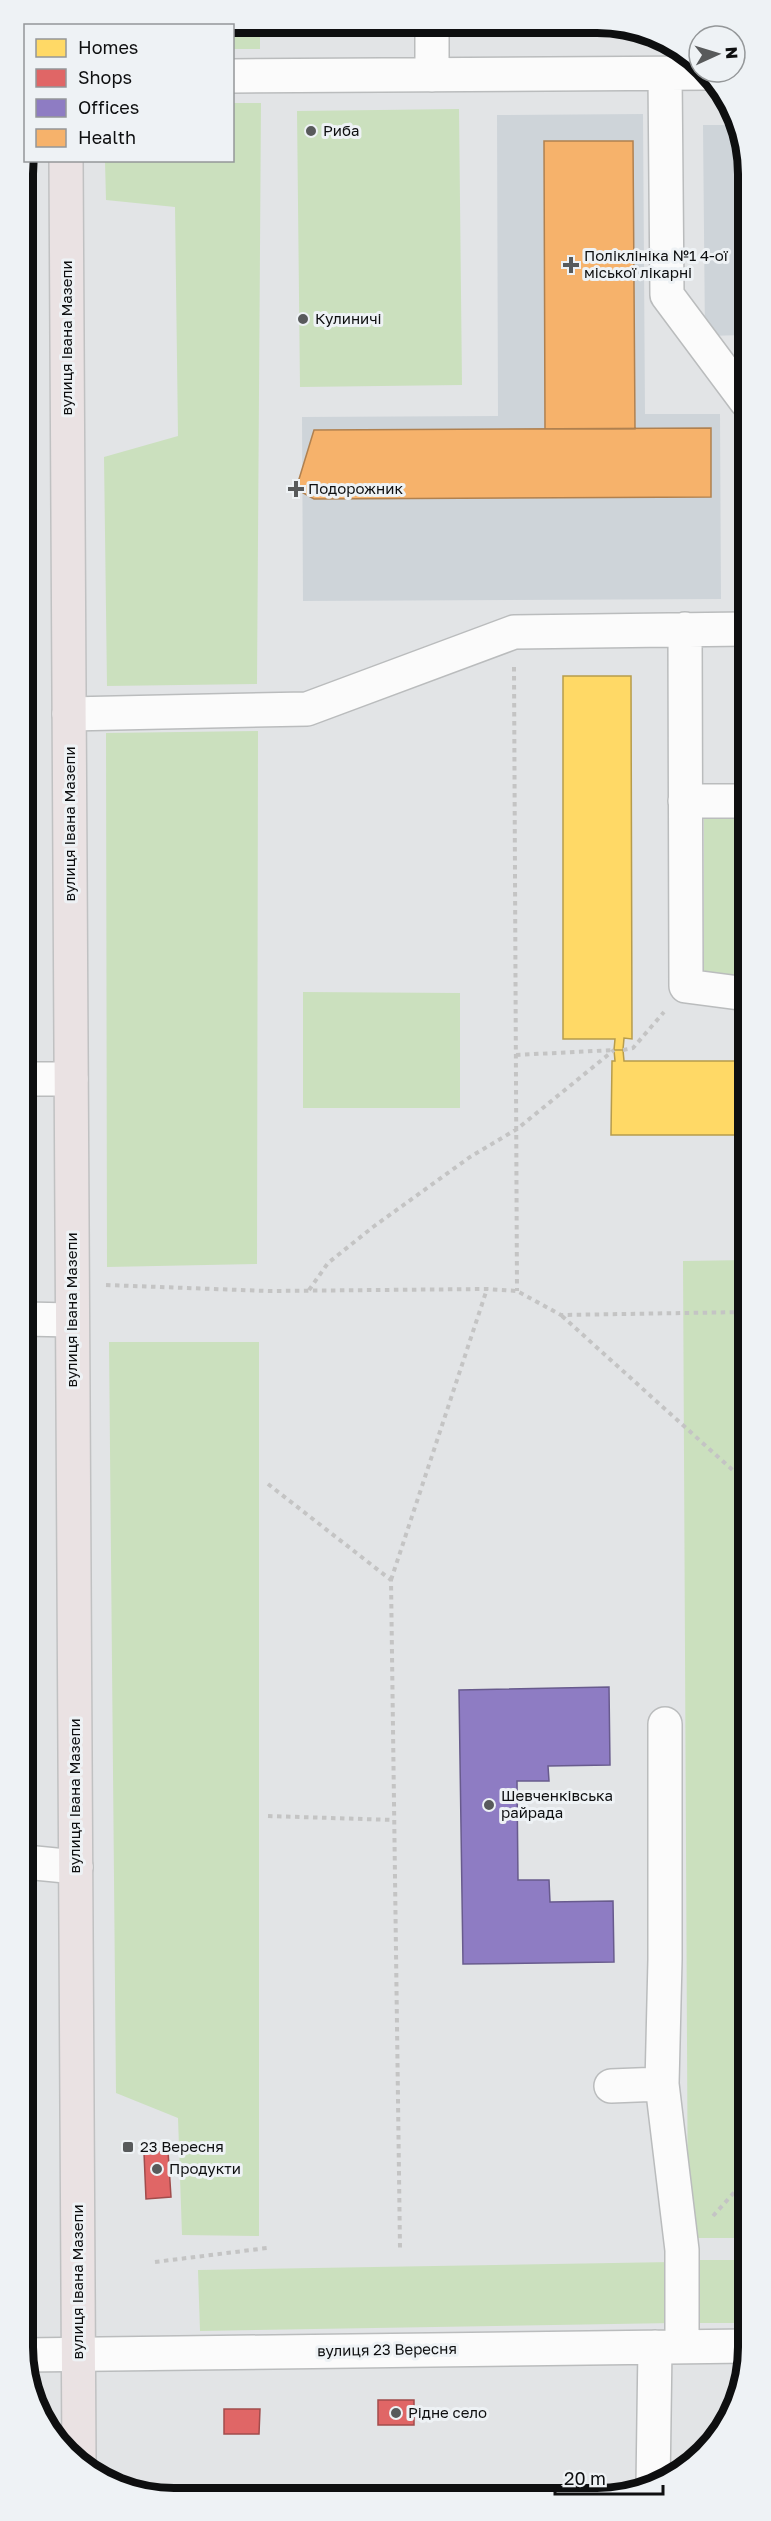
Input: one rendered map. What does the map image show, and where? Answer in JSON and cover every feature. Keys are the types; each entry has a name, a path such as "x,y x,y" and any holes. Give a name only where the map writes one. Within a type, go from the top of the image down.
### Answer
{"main road":[{"name":"вулиця Івана Мазепи","path":"66,162 79,2451"}],"street":[{"path":"432,33 432,75"},
{"path":"234,76 687,73"},
{"path":"665,74 667,295 738,390"},
{"path":"685,629 686,986 738,993"},
{"path":"69,714 308,710 514,632 738,629"},
{"path":"685,801 738,801"},
{"path":"33,1079 71,1079"},
{"path":"33,1319 72,1320"},
{"path":"654,2475 682,2250 662,2084 665,1960 665,1724"},
{"path":"33,1863 76,1867"},
{"path":"611,2086 662,2084"},
{"name":"вулиця 23 Вересня","path":"33,2355 738,2346"}],"path":[{"path":"514,632 517,1291"},
{"path":"623,1050 633,1048 686,986"},
{"path":"309,1290 328,1263 373,1227 470,1157 517,1129 614,1050 516,1055"},
{"path":"72,1284 309,1290 487,1289 517,1291 561,1315 738,1475"},
{"path":"400,2248 391,1580 487,1289"},
{"path":"561,1315 738,1312"},
{"path":"268,1484 391,1580"},
{"path":"268,1816 394,1820"},
{"path":"155,2262 267,2248"}],"shaded area":[{"name":"Поліклініка №1 4-ої міської лікарні","path":"643,114 645,414 720,414 721,599 303,601 302,417 498,416 497,115"},
{"path":"703,125 729,125 738,165 738,335 705,336"}],"green space":[{"path":"234,33 260,33 260,49 234,49"},
{"path":"234,103 261,103 257,684 107,686 104,457 178,436 175,207 106,200 105,162 234,162"},
{"path":"459,109 462,385 300,387 297,111"},
{"path":"258,731 257,1264 107,1267 106,733"},
{"path":"704,818 738,818 738,976 704,972"},
{"path":"303,992 460,993 460,1108 303,1108"},
{"path":"738,1260 738,2238 688,2238 683,1261"},
{"path":"109,1342 259,1342 259,2236 182,2235 178,2118 116,2093"},
{"path":"688,2260 738,2260 738,2323 688,2323"},
{"path":"673,2262 674,2323 200,2331 198,2270"}],"building: Homes":[{"path":"563,676 631,676 632,1039 624,1038 623,1050 614,1050 615,1039 563,1039"},
{"path":"614,1050 623,1050 624,1061 738,1061 738,1135 611,1135 612,1061 615,1061"},
{"path":"591,2486 591,2488 396,2488"}],"building: Shops":[{"name":"Продукти","path":"168,2151 171,2197 146,2199 144,2153"},
{"name":"Рідне село","path":"378,2400 414,2400 414,2425 378,2425"},
{"path":"224,2409 260,2409 259,2434 224,2434"}],"building: Offices":[{"name":"Шевченківська райрада","path":"609,1687 610,1765 548,1766 549,1781 517,1781 518,1880 549,1880 550,1902 613,1901 614,1962 463,1964 459,1690"}],"building: Health":[{"path":"544,141 633,141 635,429 545,429"},
{"path":"711,428 711,497 314,499 296,489 314,430"}],"place":[{"name":"Риба","path":"311,131"},
{"name":"Поліклініка №1 4-ої міської лікарні","path":"571,265"},
{"name":"Кулиничі","path":"303,319"},
{"name":"Подорожник","path":"296,489"},
{"name":"Шевченківська райрада","path":"489,1805"},
{"name":"23 Вересня","path":"128,2147"},
{"name":"Продукти","path":"157,2169"},
{"name":"Рідне село","path":"396,2413"}]}
